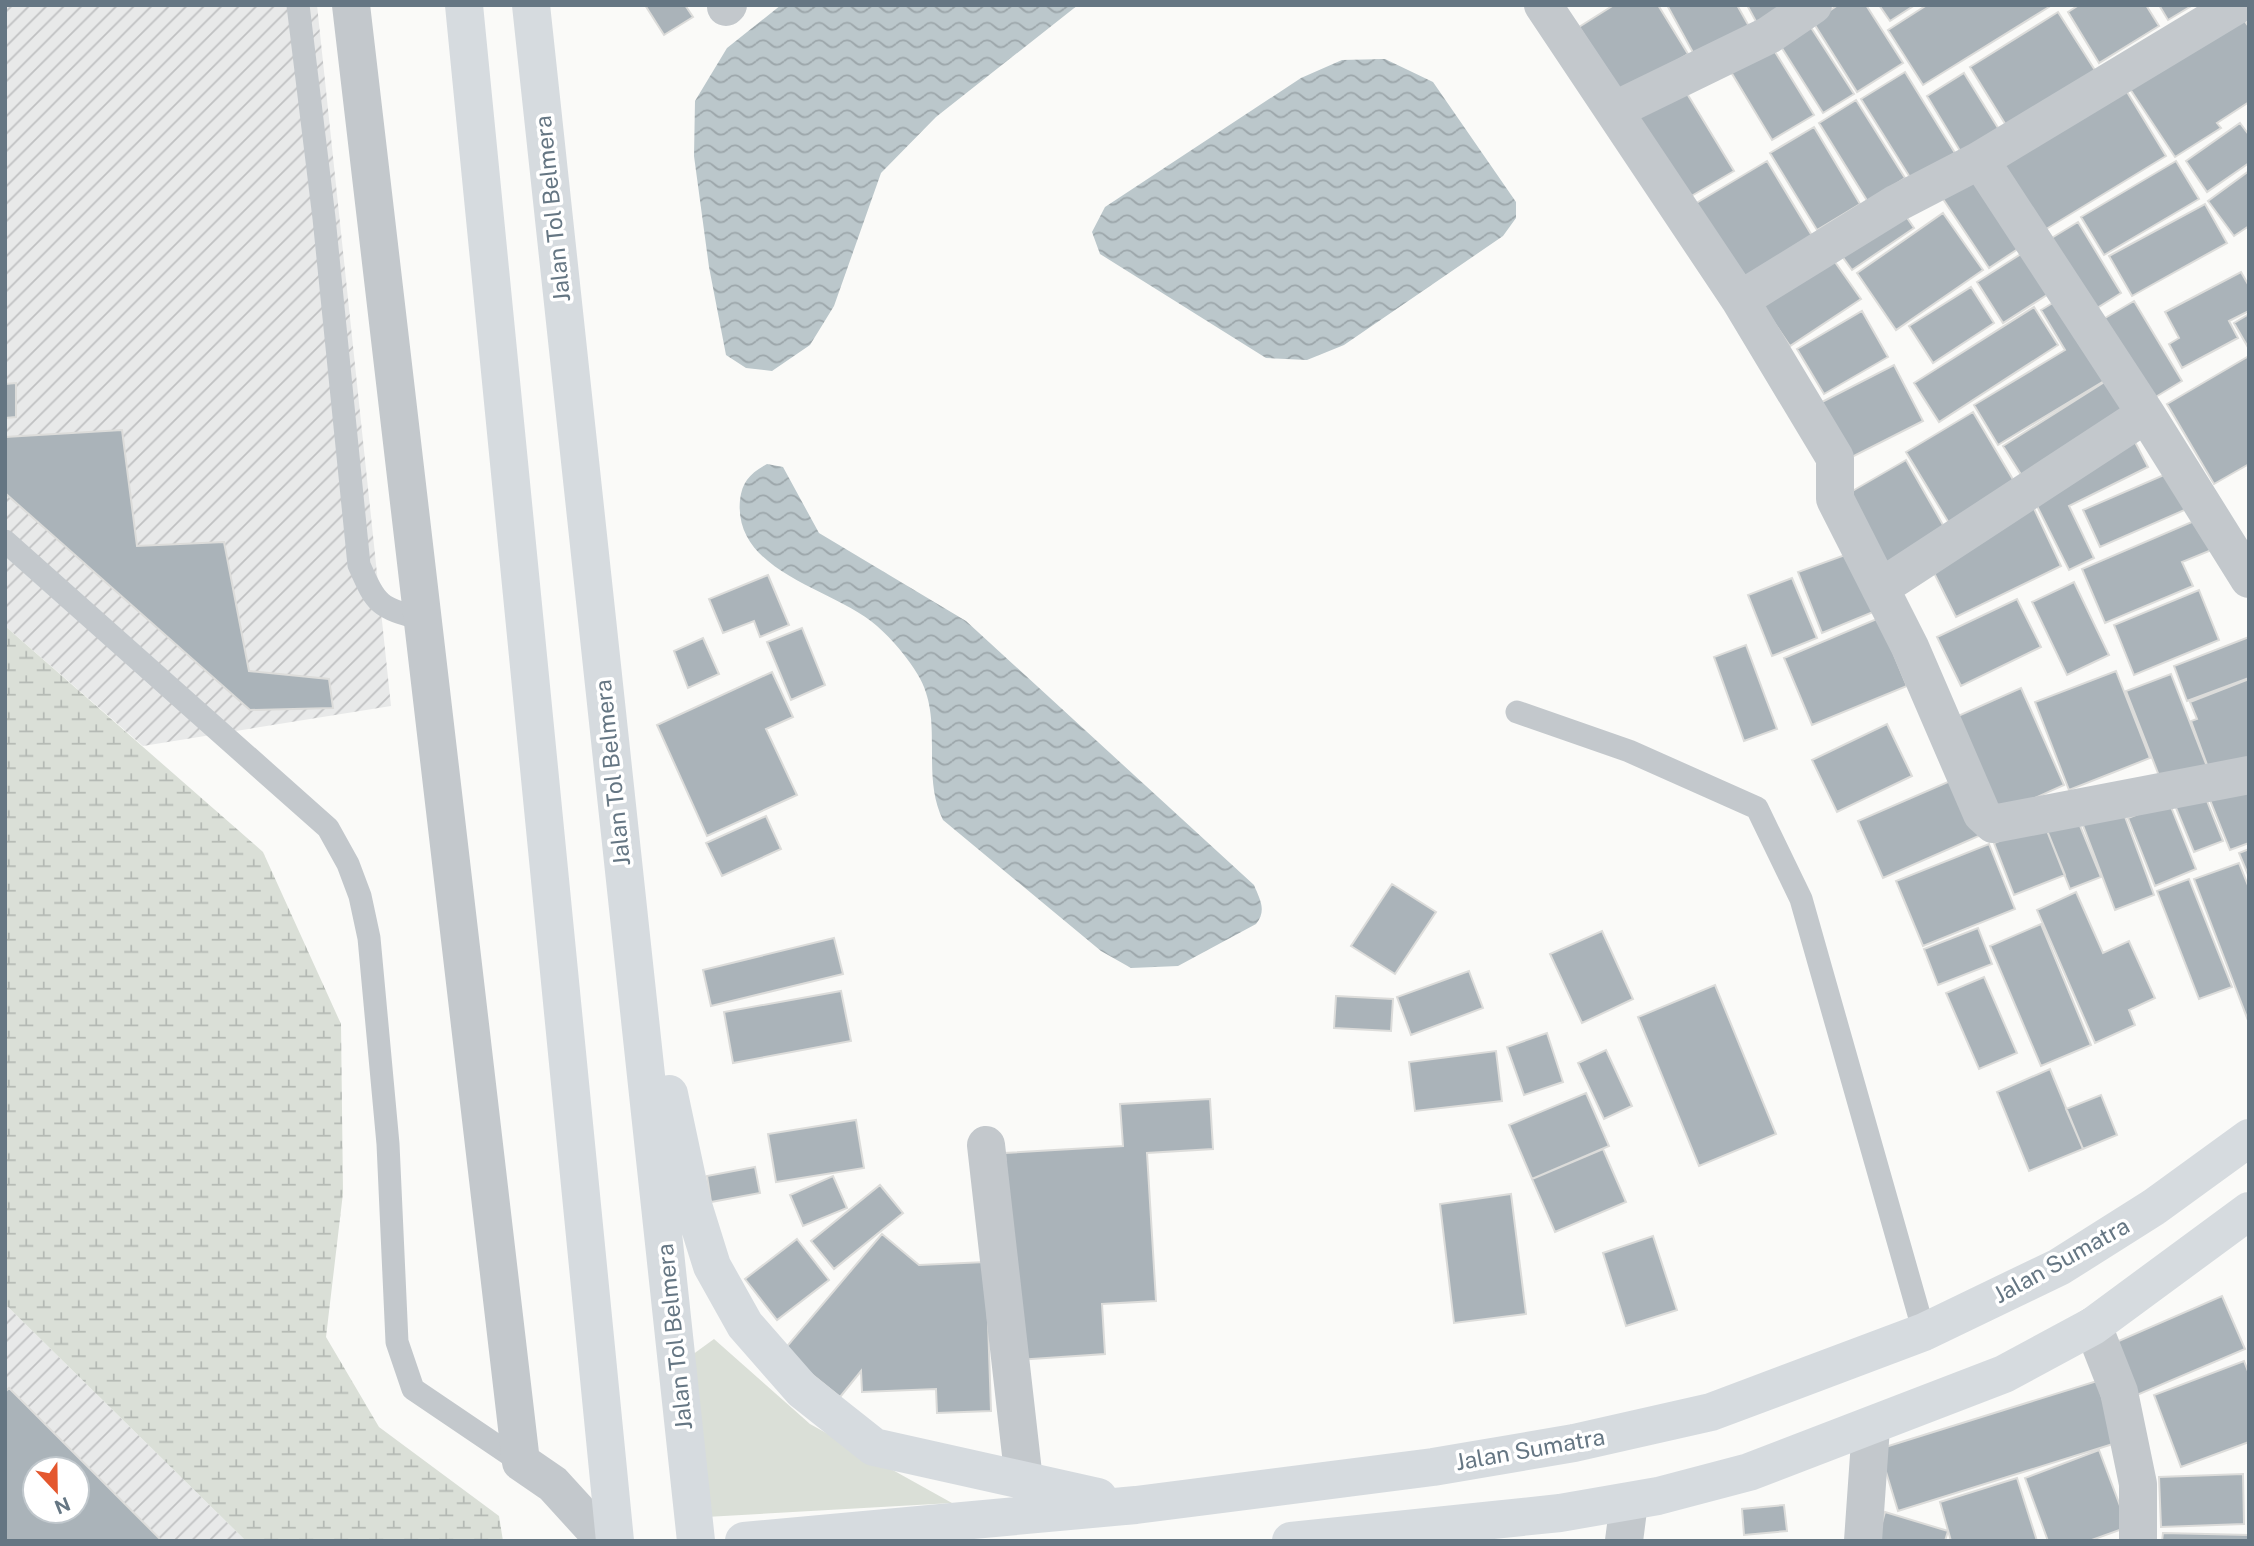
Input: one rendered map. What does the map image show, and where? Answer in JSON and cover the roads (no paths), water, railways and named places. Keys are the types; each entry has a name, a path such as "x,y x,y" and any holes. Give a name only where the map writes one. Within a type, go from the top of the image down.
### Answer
{"highway":[{"path":"464,5 615,1541"},
{"name":"Jalan Tol Belmera","path":"531,5 696,1541"},
{"path":"625,887 692,1202 712,1266 745,1325 802,1390 874,1447 1136,1505"},
{"name":"Jalan Sumatra","path":"744,1541 1136,1505 1433,1466 1599,1437 1711,1412 1924,1332 2059,1267 2154,1207 2249,1138"},
{"path":"1291,1541 1374,1534 1629,1502 1749,1472 2004,1374 2093,1326 2249,1211"}],"street":[{"path":"351,5 521,1462 553,1485 605,1541"},
{"path":"1544,5 1740,300 1835,458 1835,499 1910,647 1982,814 1993,824 2249,775"},
{"path":"1615,110 1769,35 1813,5"},
{"path":"1740,300 1897,203 1980,160 2237,5"},
{"path":"1980,160 2146,414 2249,579"},
{"path":"1880,588 2146,414"},
{"path":"986,1145 1024,1481"},
{"path":"2093,1326 2119,1392 2138,1484 2138,1541"},
{"path":"1863,1541 1871,1427"},
{"path":"1624,1541 1629,1502"}],"lane":[{"path":"298,5 324,218 359,565 373,597 388,610 421,619"},
{"path":"5,541 328,828 348,864 360,896 369,938 388,1144 397,1342 413,1389 521,1462"},
{"path":"1517,712 1629,751 1757,808 1801,899 1924,1332"}],"water":[{"path":"781,5 1078,5 936,117 881,173 834,306 810,345 772,371 746,368 726,355 709,267 694,156 695,101 727,48"},
{"path":"1385,59 1433,82 1516,202 1516,218 1503,236 1344,345 1307,360 1266,358 1100,254 1092,232 1105,207 1301,78 1342,60"},
{"path":"767,464 783,467 819,533 966,621 1254,885 1262,909 1256,924 1178,966 1131,968 1101,951 943,820 933,784 930,710 926,692 914,669 877,626 769,562 752,545 742,525 740,500 745,483"}]}
